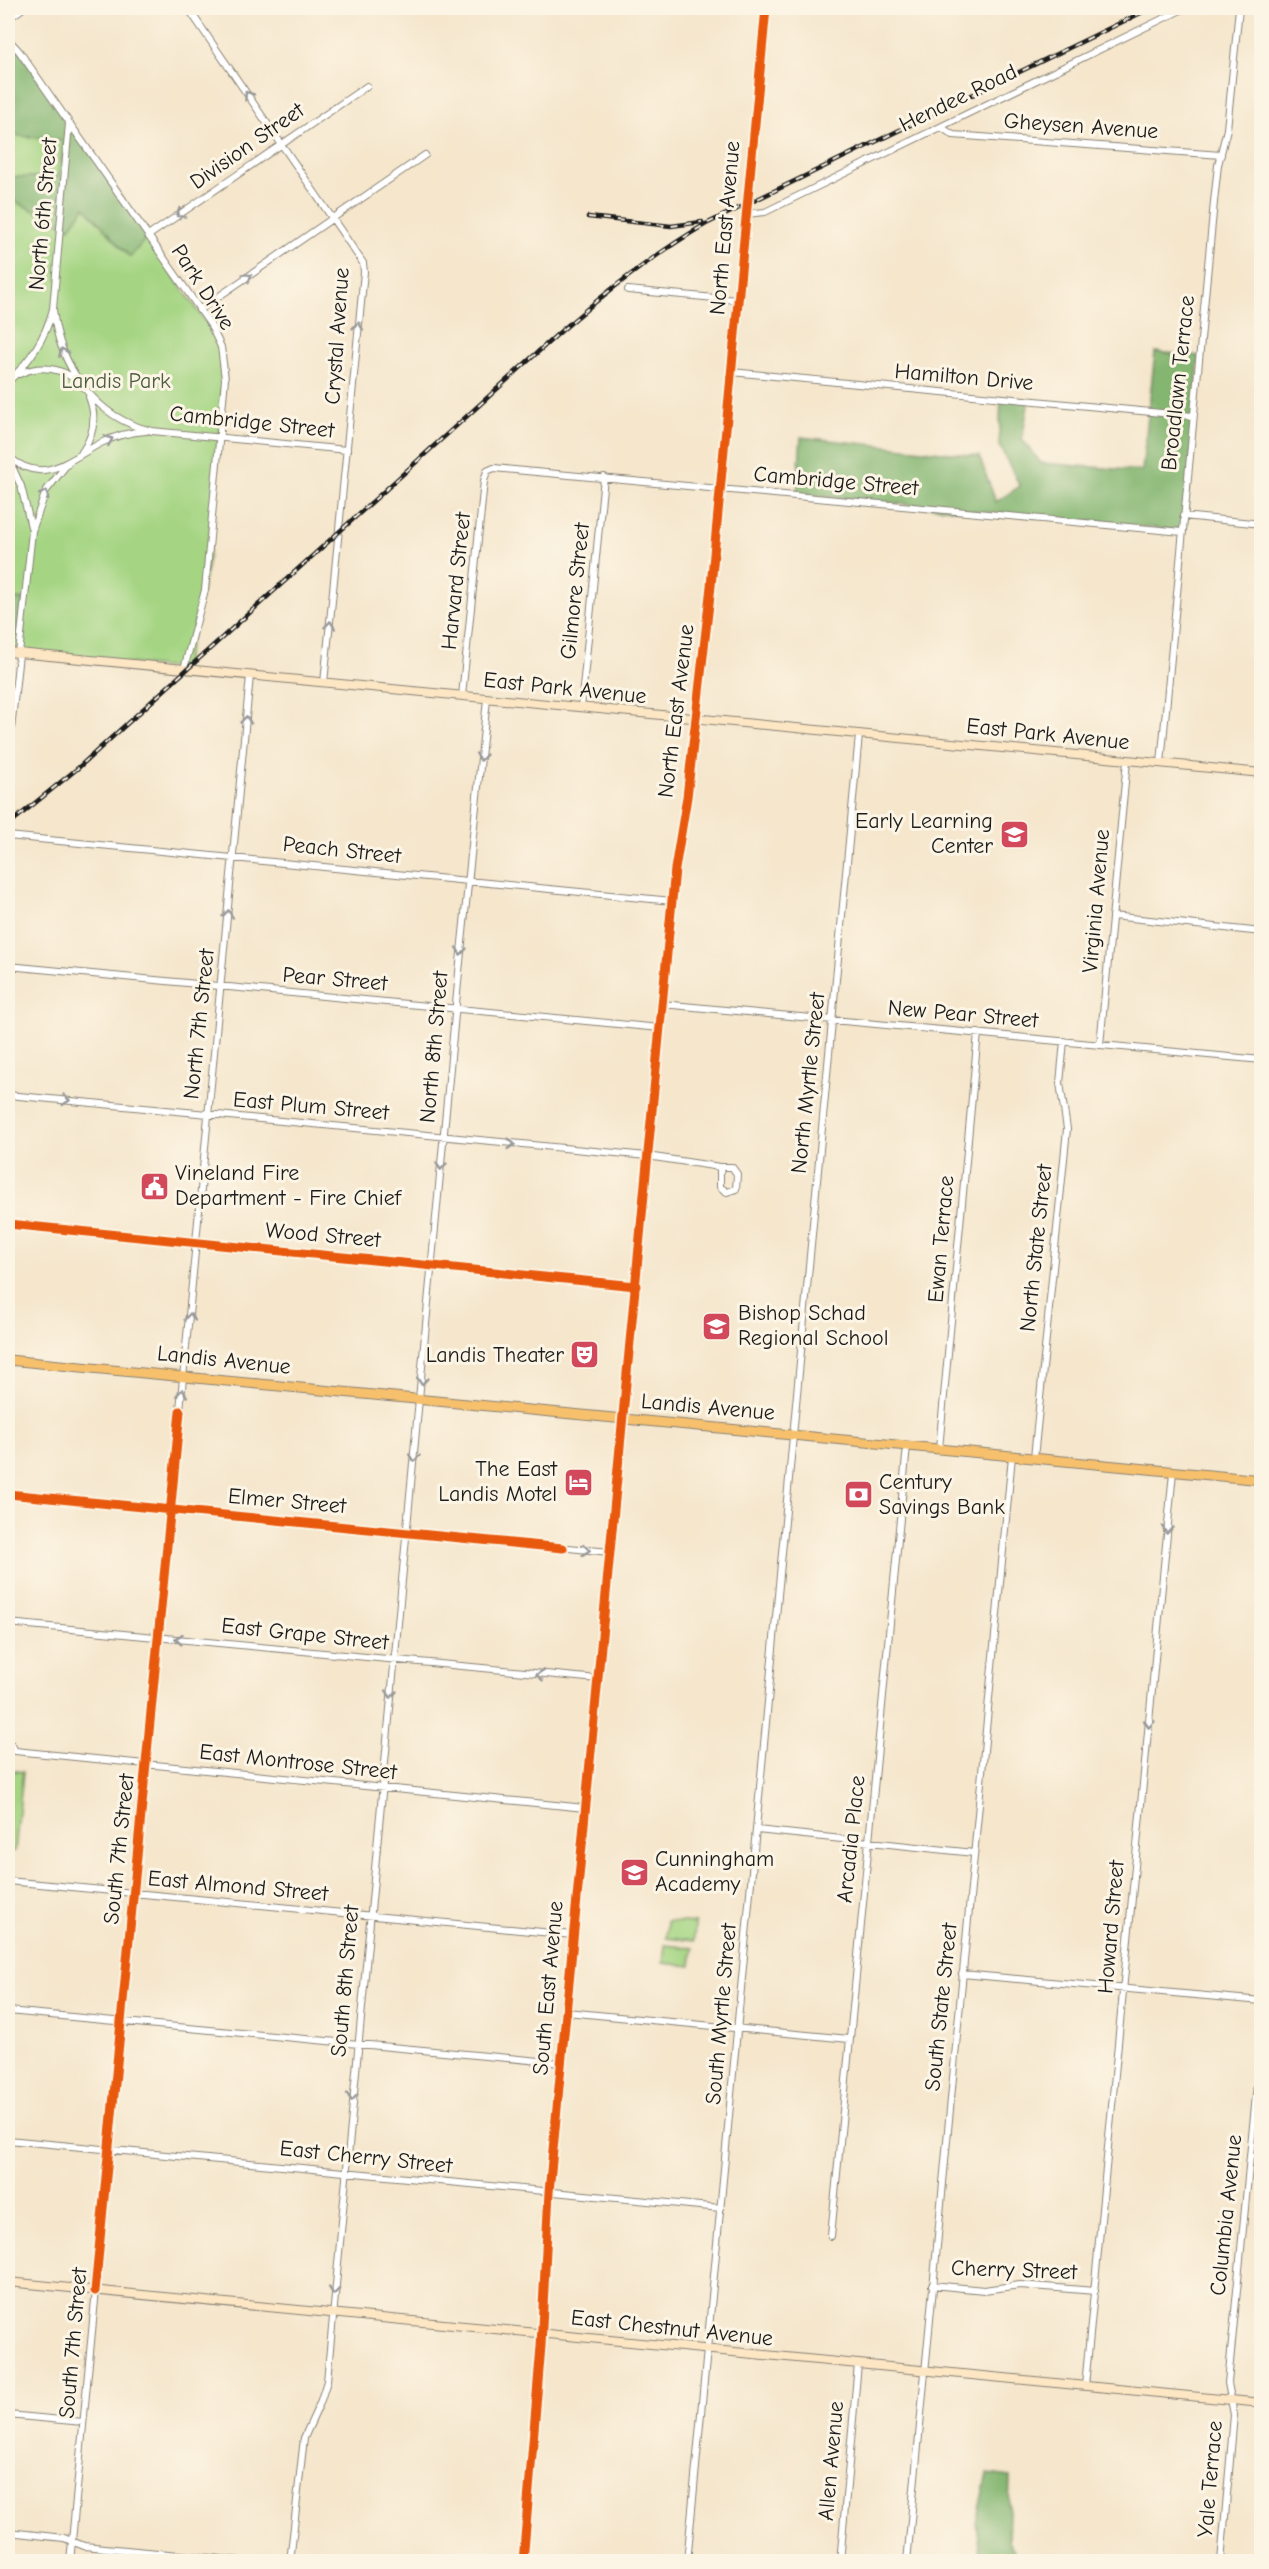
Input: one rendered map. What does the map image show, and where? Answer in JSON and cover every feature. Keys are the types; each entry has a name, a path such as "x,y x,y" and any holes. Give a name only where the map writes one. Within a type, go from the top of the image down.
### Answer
{"main road":[{"name":"Landis Avenue","path":"8,1360 184,1375 420,1400 1262,1480"}],"street":[{"path":"8,19 23,8"},
{"name":"Crystal Avenue","path":"188,8 363,263 364,272 324,683"},
{"name":"North East Avenue","path":"623,1419 672,901 720,489 766,8"},
{"name":"Hendee Road","path":"746,214 765,212 1185,8"},
{"name":"Broadlawn Terrace","path":"1161,763 1214,202 1227,129 1239,8"},
{"name":"Park Drive","path":"8,39 19,51 200,310 214,332 223,355 225,379 221,437 204,597 184,669"},
{"name":"Division Street","path":"148,236 367,86"},
{"name":"North 6th Street","path":"9,381 35,352 45,333 52,309 69,123"},
{"name":"Gheysen Avenue","path":"941,127 953,135 1221,155"},
{"path":"200,310 425,155"},
{"path":"628,290 737,300"},
{"name":"North 6th Street","path":"8,758 12,653 32,531 46,491 84,449 92,432 94,412 86,391 60,347 52,309"},
{"name":"Cambridge Street","path":"9,381 27,370 50,368 70,376 114,414 135,426 152,430 347,450"},
{"name":"Hamilton Drive","path":"731,372 1193,416"},
{"name":"Cambridge Street","path":"8,457 18,464 36,470 52,469 69,463 114,437 152,430"},
{"name":"North 6th Street","path":"8,457 21,486 32,531"},
{"name":"Cambridge Street","path":"487,471 494,468 509,468 1182,532"},
{"name":"Harvard Street","path":"462,696 487,471"},
{"name":"Gilmore Street","path":"581,708 604,477"},
{"path":"1183,516 1262,524"},
{"name":"East Park Avenue","path":"12,653 1262,773"},
{"name":"North 7th Street","path":"184,1375 250,676"},
{"name":"North 8th Street","path":"420,1400 487,699"},
{"name":"North Myrtle Street","path":"794,1435 859,735"},
{"name":"Virginia Avenue","path":"1100,1045 1127,760"},
{"name":"Peach Street","path":"8,836 672,901"},
{"path":"1112,916 1262,932"},
{"name":"Pear Street","path":"8,966 660,1028"},
{"name":"New Pear Street","path":"662,1004 1262,1060"},
{"name":"Ewan Terrace","path":"939,1449 978,1033"},
{"name":"North State Street","path":"1034,1458 1066,1129 1060,1083 1064,1041"},
{"name":"East Plum Street","path":"8,1095 647,1156 720,1167"},
{"name":"Wood Street","path":"8,1224 636,1286"},
{"name":"South 7th Street","path":"70,2562 184,1375"},
{"name":"South 8th Street","path":"290,2562 302,2447 306,2429 320,2403 327,2381 357,2044 420,1400"},
{"name":"South East Avenue","path":"524,2562 542,2333 549,2192 623,1419"},
{"name":"South Myrtle Street","path":"687,2562 794,1435"},
{"name":"Arcadia Place","path":"831,2236 907,1446"},
{"name":"South State Street","path":"907,2562 1012,1456"},
{"name":"Howard Street","path":"1085,2386 1173,1472"},
{"name":"Elmer Street","path":"8,1494 610,1552"},
{"name":"East Grape Street","path":"8,1623 598,1679"},
{"name":"East Montrose Street","path":"12,1745 15,1751 585,1808"},
{"path":"757,1830 974,1853"},
{"name":"East Almond Street","path":"8,1881 573,1935"},
{"path":"962,1974 1262,2001"},
{"path":"8,2011 561,2063"},
{"path":"566,2012 849,2039"},
{"name":"Columbia Avenue","path":"1231,2400 1228,2383 1262,2033"},
{"name":"East Cherry Street","path":"8,2140 721,2208"},
{"name":"East Chestnut Avenue","path":"8,2282 1262,2403"},
{"name":"Cherry Street","path":"932,2285 984,2290 1020,2285 1095,2291"},
{"name":"Allen Avenue","path":"840,2562 858,2364"},
{"name":"Yale Terrace","path":"1221,2562 1234,2415 1231,2400"},
{"path":"8,2415 84,2422"},
{"path":"8,2532 52,2536 84,2546 253,2562"}],"green space":[{"path":"8,34 148,236 130,257 85,207 70,228 8,198 8,181 11,177 58,177 63,141 14,135 8,142"},
{"name":"Landis Park","path":"8,41 218,339 225,370 208,563 184,669 8,652"},
{"path":"1155,352 1199,356 1185,531 797,494 801,437 979,456 996,502 1020,486 999,445 1001,398 1029,400 1022,439 1041,463 1142,471"},
{"path":"8,598 23,600 19,636 8,635"},
{"path":"8,1770 23,1772 15,1851 8,1850"},
{"path":"667,1921 695,1923 694,1941 666,1938"},
{"path":"665,1945 693,1948 691,1966 663,1963"},
{"path":"987,2474 1010,2477 1008,2542 1023,2561 981,2561 976,2522"}],"railway":[{"path":"8,825 78,768 560,332 649,261 706,224 1151,8"},
{"path":"588,217 671,226 702,222"}],"cycle path":[{"path":"523,2562 541,2346 549,2192 675,869 687,797 711,586 766,8"},
{"path":"8,1224 636,1286"},
{"path":"95,2291 180,1411"},
{"path":"8,1494 563,1548"}],"place":[{"name":"Early Learning Center","path":"1014,834"},
{"name":"Vineland Fire Department - Fire Chief","path":"154,1186"},
{"name":"Bishop Schad Regional School","path":"717,1326"},
{"name":"Landis Theater","path":"585,1355"},
{"name":"The East Landis Motel","path":"578,1482"},
{"name":"Century Savings Bank","path":"858,1495"},
{"name":"Cunningham Academy","path":"634,1872"}]}
